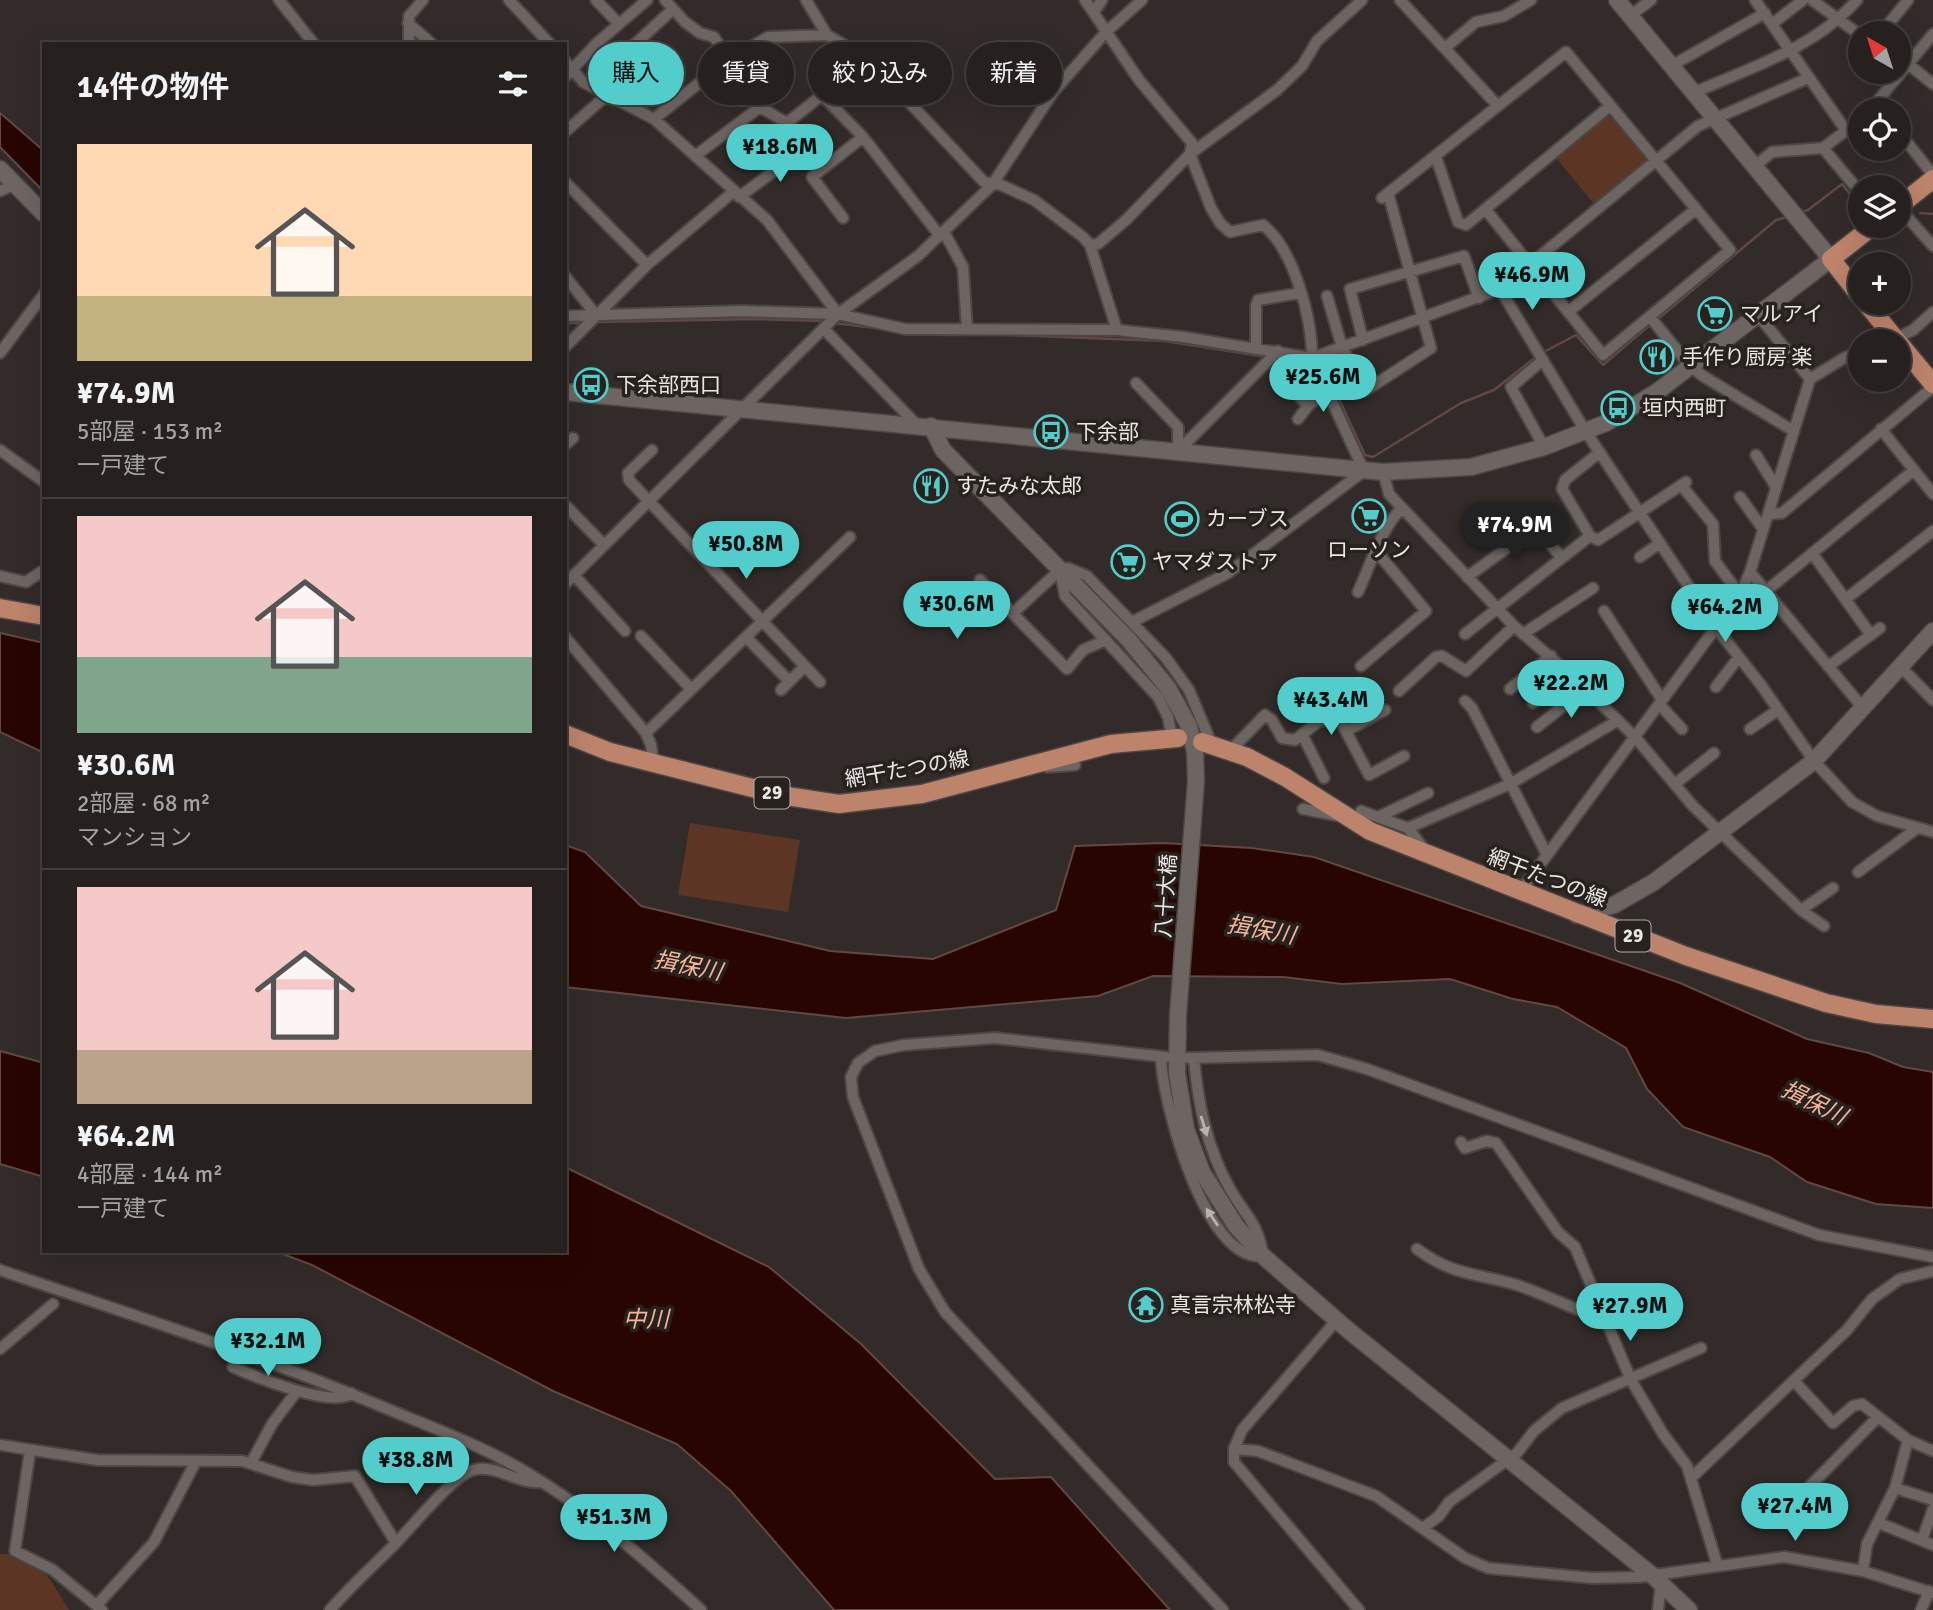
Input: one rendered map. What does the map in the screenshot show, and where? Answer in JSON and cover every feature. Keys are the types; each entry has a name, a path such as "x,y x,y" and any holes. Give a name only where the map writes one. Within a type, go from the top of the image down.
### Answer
{"main road":[{"path":"1911,196 1933,177"},
{"path":"1848,281 1831,259 1858,238"},
{"path":"1875,315 1887,329"},
{"path":"1911,359 1933,385"},
{"path":"0,608 42,616"},
{"name":"網干たつの線","path":"567,735 610,752 780,795 839,804 922,794 1111,744 1175,738"},
{"name":"網干たつの線","path":"1207,744 1230,751 1285,777 1353,814 1370,831 1519,893 1686,957 1826,1003 1876,1014 1933,1019"}],"street":[{"path":"279,0 312,42"},
{"path":"409,42 409,16 423,0"},
{"path":"509,0 548,42"},
{"path":"596,0 619,24"},
{"path":"598,42 647,0"},
{"path":"665,0 700,33 714,37 717,42"},
{"path":"806,0 827,35 839,42"},
{"path":"1086,0 1139,80 1192,143 1190,154 1220,223 1230,232 1263,225 1286,256 1300,293 1312,340 1312,358 1364,471"},
{"path":"1094,12 1102,0"},
{"path":"567,582 745,409 838,314 918,256 992,185 1055,91 1106,32 1142,0"},
{"path":"1090,245 1098,243 1127,219 1190,154 1277,90 1302,66 1317,41 1362,0"},
{"path":"1446,47 1476,22 1531,0"},
{"path":"567,392 1383,472 1471,467 1544,447 1586,432 1633,408 1831,259 1617,0"},
{"path":"1630,16 1651,0"},
{"path":"1754,167 1772,152 1823,148 1847,132 1755,0"},
{"path":"1772,24 1803,0"},
{"path":"1812,0 1848,28"},
{"path":"1693,93 1790,50 1838,22 1857,0"},
{"path":"1891,21 1908,0"},
{"path":"1407,2 1498,106"},
{"path":"637,42 673,9"},
{"path":"1671,66 1765,13"},
{"path":"408,23 430,42"},
{"path":"1911,53 1933,34"},
{"path":"759,42 768,37 827,35"},
{"path":"588,50 567,68 588,84"},
{"path":"1327,296 1342,347 1365,391 1431,348 1385,196 1566,52 1730,250 1654,321 1603,355 1486,210"},
{"path":"1911,65 1933,84"},
{"path":"567,316 742,312 838,314 905,329 1117,330 1256,348 1275,356 1312,358 1479,299 1500,289 1698,126 1808,78"},
{"path":"654,119 698,84"},
{"path":"567,130 596,105"},
{"path":"628,105 654,119 766,220 838,314"},
{"path":"787,123 810,105"},
{"path":"832,105 863,138 942,234 963,267 967,329"},
{"path":"909,105 984,182 1002,185 1034,200 1074,227 1090,245 1117,330"},
{"path":"1436,157 1458,222 1466,225 1610,106"},
{"path":"695,156 760,107 787,123 824,168"},
{"path":"843,218 813,177 863,138"},
{"path":"1911,147 1933,177"},
{"path":"567,345 647,265 736,195 805,148"},
{"path":"1823,148 1848,178"},
{"path":"0,169 7,188 42,213"},
{"path":"567,184 647,265"},
{"path":"1568,312 1696,209"},
{"path":"1911,221 1933,246"},
{"path":"1363,340 1350,289 1464,256 1479,299"},
{"path":"567,279 594,316"},
{"path":"1500,289 1586,432 1639,513 1717,629 1814,761 1852,802 1877,816 1933,832"},
{"path":"1256,348 1255,306 1258,300 1300,293"},
{"path":"0,353 42,297"},
{"path":"1911,331 1933,312"},
{"path":"1758,315 1810,379"},
{"path":"1654,321 1690,366 1792,430"},
{"path":"824,329 924,426"},
{"path":"1540,355 1511,387 1544,447"},
{"path":"1178,451 1275,356"},
{"path":"1519,893 1740,595 1750,572 1810,379 1848,356"},
{"path":"1284,380 1308,406"},
{"path":"1136,383 1178,427 1178,451"},
{"path":"1768,514 1783,513 1933,385"},
{"path":"1298,419 1308,406 1327,390"},
{"name":"八十大橋","path":"924,426 943,450 1128,639 1174,697 1189,726 1195,751 1196,781 1178,1015 1177,1073 1186,1129 1202,1172 1236,1226 1263,1256 1336,1321 1657,1580 1689,1610"},
{"path":"1881,429 1933,494"},
{"path":"0,450 42,481"},
{"path":"652,450 628,476 648,502 820,682"},
{"path":"1600,452 1565,480 1562,489 1590,536 1598,540 1684,484 1713,524 1715,561 1740,595"},
{"path":"1756,455 1776,487"},
{"path":"1766,592 1914,470"},
{"path":"1132,622 1228,573 1364,471"},
{"path":"1383,472 1386,490 1401,509 1514,626 1586,688 1635,737 1720,832 1801,910 1824,926"},
{"path":"1740,497 1763,529"},
{"path":"567,507 604,545"},
{"path":"1358,592 1377,552 1384,529 1401,509"},
{"path":"1467,577 1536,527 1561,556"},
{"path":"1847,598 1933,531"},
{"path":"1465,634 1561,556 1590,536"},
{"path":"646,733 850,537"},
{"path":"1640,557 1660,543"},
{"path":"1361,666 1426,611 1377,552"},
{"path":"1812,554 1847,598 1849,609 1875,631 1829,666"},
{"path":"1013,613 1060,570 1068,568 1087,576 1166,658 1189,690 1207,744"},
{"path":"1060,570 1065,596 1158,697 1175,738"},
{"path":"0,576 26,582 42,571"},
{"path":"1750,572 1863,708"},
{"path":"574,575 625,631"},
{"path":"980,580 1067,669 1083,650 1106,640"},
{"path":"1523,634 1593,588"},
{"path":"924,590 958,625 992,591"},
{"path":"1604,611 1661,702 1682,729"},
{"path":"1399,691 1436,657 1442,656 1466,671 1514,626"},
{"path":"1577,915 1614,905 1644,888 1814,761 1933,631"},
{"path":"641,636 691,689"},
{"path":"747,638 785,686 805,666"},
{"path":"567,639 646,733 653,761"},
{"path":"1510,689 1551,656"},
{"path":"1716,687 1739,657"},
{"path":"1900,666 1932,697"},
{"path":"1533,703 1570,674"},
{"path":"1537,727 1586,688"},
{"path":"1465,701 1472,708 1548,855"},
{"path":"1346,731 1385,710"},
{"path":"1750,729 1778,710"},
{"path":"1230,751 1265,715 1272,720 1282,738 1295,740 1319,721 1340,720 1369,775 1404,756"},
{"path":"1408,828 1510,784 1617,721"},
{"path":"1302,734 1324,778"},
{"path":"1675,784 1714,753"},
{"path":"1013,769 1075,765"},
{"path":"1378,817 1428,793"},
{"path":"1303,809 1378,817 1408,828 1423,845 1428,856"},
{"path":"1858,872 1916,829"},
{"path":"1801,910 1833,888"},
{"path":"1223,1610 945,1312 919,1269 853,1097 851,1077 858,1063 875,1051 904,1045 995,1038 1164,1057 1173,1126 1202,1203 1236,1249 1263,1256 1259,1231 1230,1189 1201,1120 1191,1058 1318,1055 1367,1069 1819,1235 1933,1257"},
{"path":"1461,1142 1465,1148 1487,1141 1496,1143 1558,1232 1575,1247 1586,1268 1602,1319 1630,1380 1663,1434 1678,1452 1691,1478 1717,1564"},
{"path":"1417,1248 1434,1262 1468,1275 1517,1285 1564,1307 1602,1319"},
{"path":"0,1270 267,1361 351,1393 470,1444 541,1482 632,1548 701,1610"},
{"path":"1691,1478 1847,1330 1872,1299 1900,1279 1933,1271"},
{"path":"0,1349 53,1304"},
{"path":"1336,1321 1242,1430 1234,1449 1234,1462 1359,1610"},
{"path":"1423,1528 1439,1516 1449,1502 1508,1460 1562,1408 1701,1348"},
{"path":"233,1367 297,1391 341,1398 351,1393"},
{"path":"1794,1381 1833,1423 1853,1406 1862,1404 1908,1440 1933,1451"},
{"path":"251,1463 272,1424 297,1391"},
{"path":"1810,1486 1878,1417"},
{"path":"1863,1570 1867,1544 1895,1488 1908,1440"},
{"path":"0,1445 97,1460 251,1463 292,1478 313,1480 359,1478 367,1499 396,1543"},
{"path":"1234,1449 1258,1451 1376,1496 1465,1558 1488,1568 1592,1578 1657,1580 1717,1564 1784,1557 1863,1570 1931,1592 1921,1610"},
{"path":"30,1451 15,1551 53,1570 100,1608 154,1542 196,1461"},
{"path":"330,1610 428,1508 471,1470 490,1470 531,1483 541,1482"},
{"path":"1895,1488 1933,1500"},
{"path":"1922,1540 1933,1509"},
{"path":"1879,1523 1933,1545"},
{"path":"1657,1580 1658,1610"}],"shaded area":[{"path":"1607,116 1612,117 1646,158 1645,165 1595,205 1556,158"},
{"path":"690,823 800,840 788,912 678,895"},
{"path":"0,1554 35,1564 49,1579 69,1610 0,1610"}],"water":[{"path":"0,113 42,149 42,190 0,147"},
{"path":"0,633 42,643 42,752 0,732"},
{"name":"揖保川","path":"1163,843 1252,848 1314,857 1680,983 1807,1039 1869,1053 1903,1067 1933,1072 1933,1208 1876,1204 1807,1182 1770,1157 1683,1127 1647,1089 1626,1048 1557,1007 1513,999 1450,979 1342,984 1283,977 1153,976 1098,996 846,1018 567,987 567,846 585,852 641,906 830,951 933,959 1056,910 1075,846"},
{"path":"0,1051 42,1062 42,1176 0,1164"},
{"name":"中川","path":"567,1168 769,1267 861,1344 995,1479 1051,1477 1170,1610 834,1610 731,1491 677,1444 553,1391 312,1265 280,1253 567,1253"}],"waterway":[{"path":"1799,213 1808,210 1842,184 1848,192"},
{"path":"1920,213 1933,214"},
{"path":"1658,319 1776,220 1790,216"},
{"path":"597,322 756,319 824,321"},
{"path":"567,323 583,323"},
{"path":"834,323 876,328"},
{"path":"1542,353 1576,335 1603,365 1652,323"},
{"path":"1009,335 1165,341 1267,357"},
{"path":"1318,366 1324,367 1365,455 1373,457 1461,403 1494,390 1536,357"},
{"path":"1277,358 1312,364"}],"place":[{"name":"マルアイ","path":"1715,314"},
{"name":"手作り厨房 楽","path":"1657,357"},
{"name":"下余部西口","path":"591,385"},
{"name":"垣内西町","path":"1618,408"},
{"name":"下余部","path":"1051,432"},
{"name":"すたみな太郎","path":"931,486"},
{"name":"ローソン","path":"1369,516"},
{"name":"カーブス","path":"1182,519"},
{"name":"ヤマダストア","path":"1128,562"},
{"name":"真言宗林松寺","path":"1146,1305"}]}
